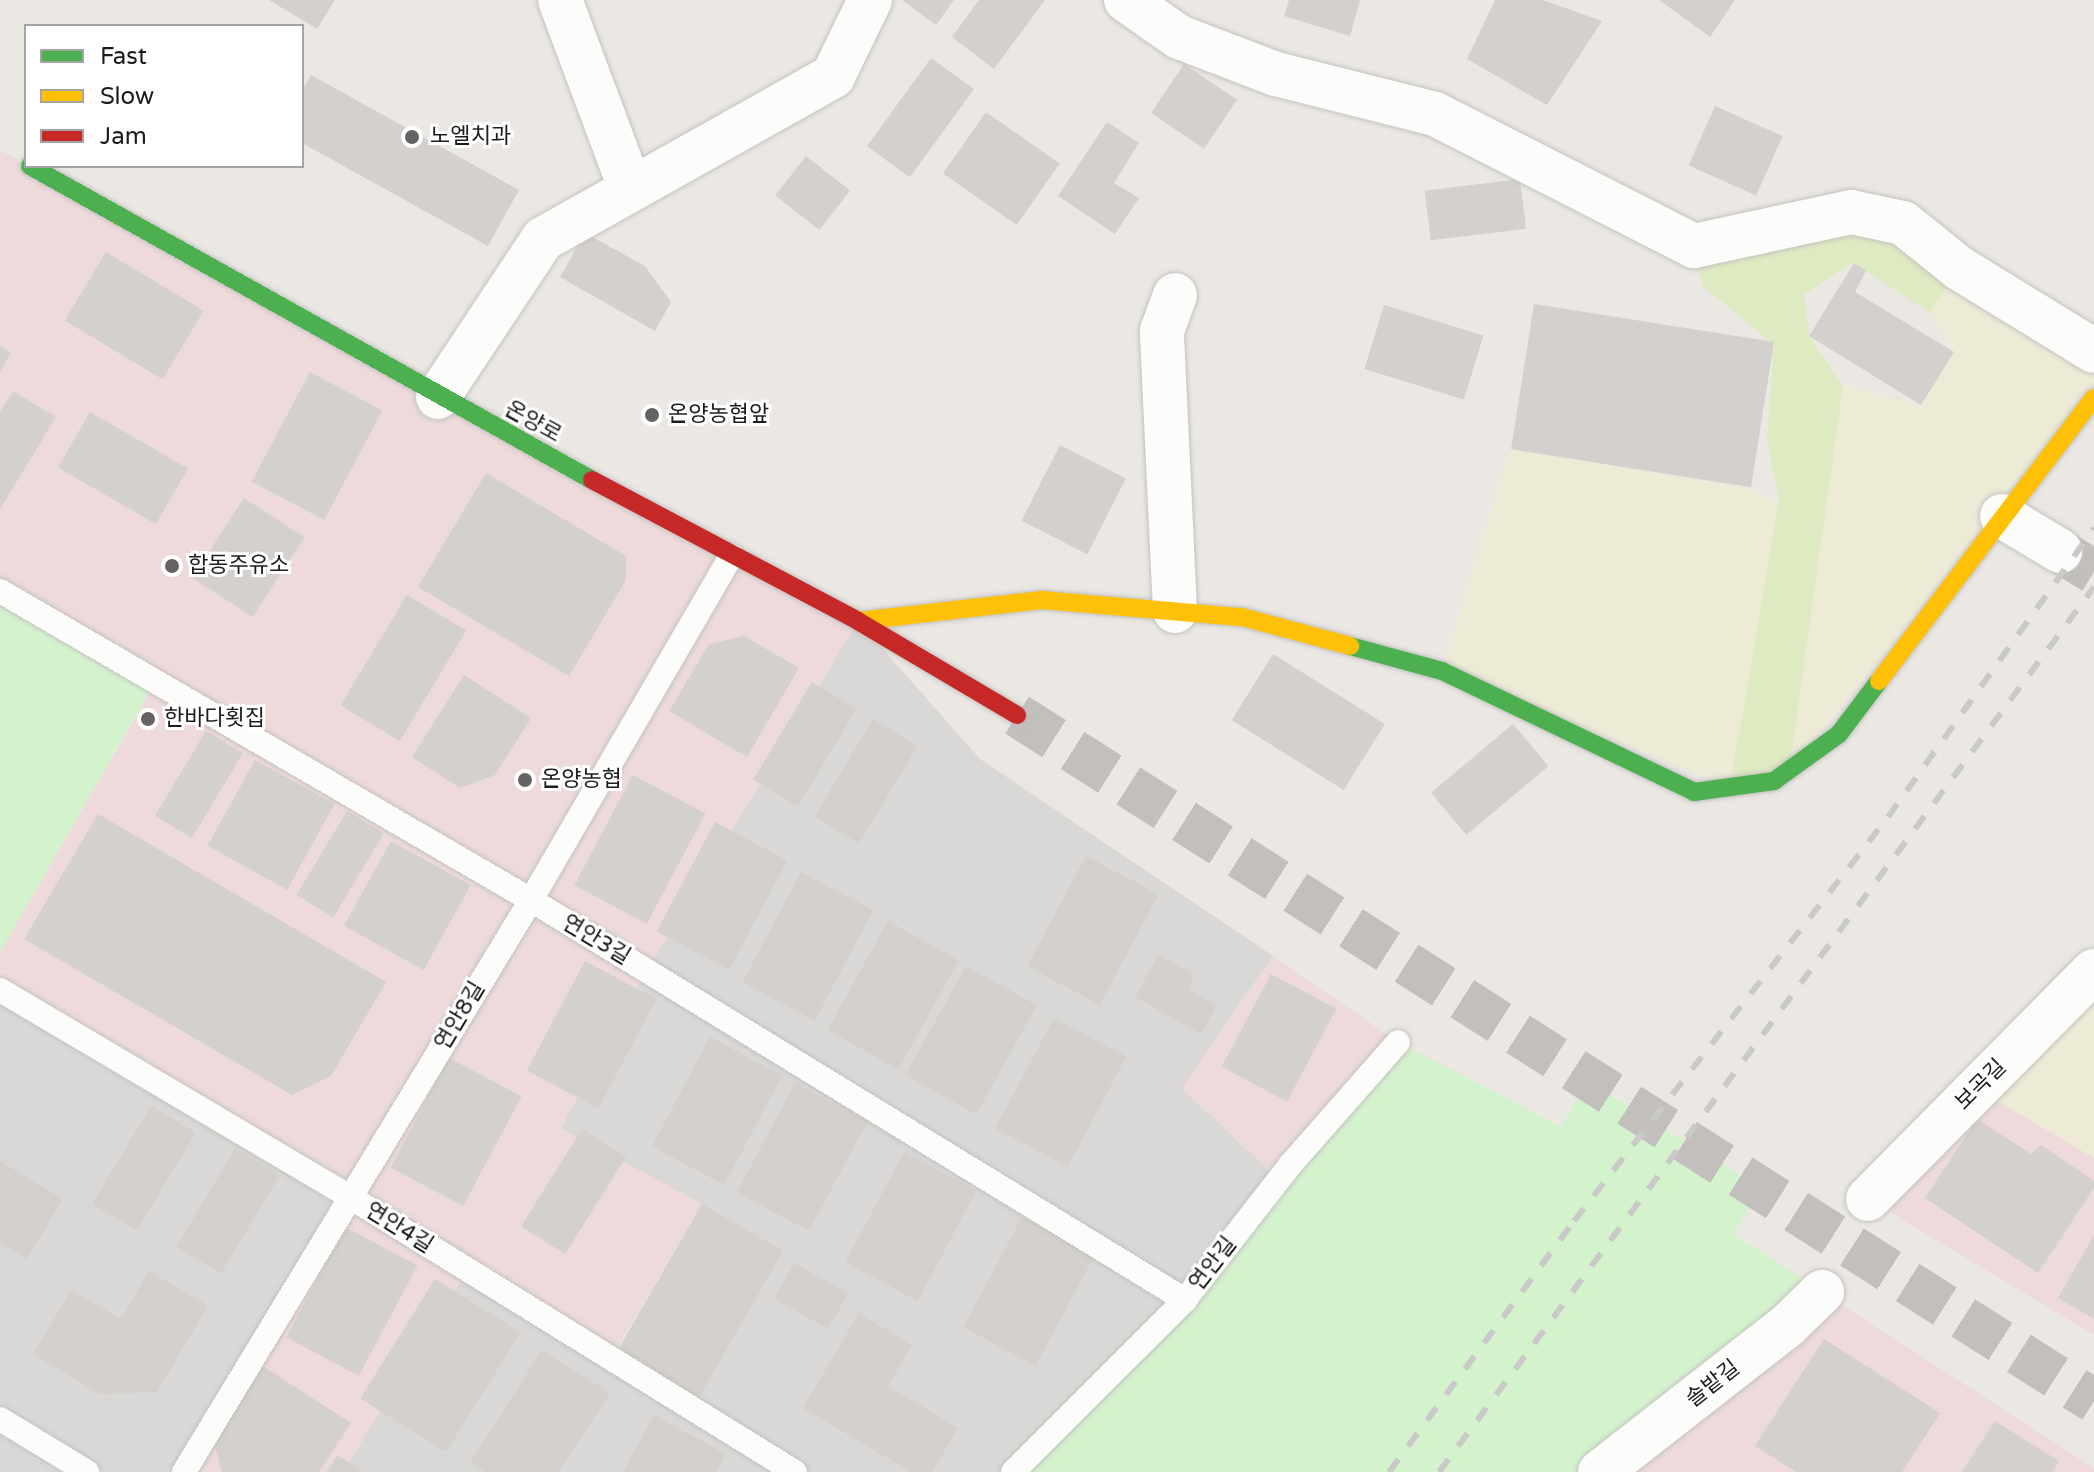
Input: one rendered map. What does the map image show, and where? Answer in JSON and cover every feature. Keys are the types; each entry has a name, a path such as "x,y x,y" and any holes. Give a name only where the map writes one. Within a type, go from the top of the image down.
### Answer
{"street":[{"path":"560,0 630,187"},
{"path":"438,397 543,239 630,187 833,76 870,0"},
{"path":"1126,0 1179,37 1276,74 1435,114 1694,246 1851,212 1903,223 1959,268 2094,351"},
{"name":"온양로","path":"34,168 438,397 731,556 858,621 1017,715"},
{"path":"1175,295 1162,331 1175,611"},
{"path":"858,621 1042,600 1242,617 1442,671 1694,792 1774,781 1839,734 2094,398"},
{"path":"2002,516 2060,551"},
{"name":"보곡길","path":"1868,1199 2091,980"},
{"name":"솔밭길","path":"1600,1472 1787,1326 1822,1292"}],"lane":[{"name":"연안8길","path":"184,1472 531,900 731,556"},
{"name":"연안3길","path":"0,591 531,900 1185,1300"},
{"name":"연안4길","path":"0,990 350,1197 795,1472"},
{"name":"연안길","path":"1013,1472 1185,1300 1291,1164 1398,1042"},
{"path":"0,1419 87,1472"}],"shaded area":[{"path":"0,150 24,163 24,168 33,168 858,621 647,970 560,1128 702,1204 610,1360 467,1270 343,1472 184,1472 349,1197 0,990 0,952 156,682 0,590"},
{"path":"1959,268 2094,351 2094,398 1789,770 1843,386 1921,405 1954,352 1930,313"},
{"path":"1510,449 1750,489 1779,502 1730,787 1442,671"},
{"path":"858,621 980,759 1273,956 1182,1088 1279,1180 1016,1472 0,1472 0,992 691,1408 783,1251 560,1129 647,970"},
{"path":"1273,956 1398,1042 1279,1180 1182,1088"},
{"path":"2094,988 2094,1335 1868,1199"},
{"path":"2094,988 2094,1158 1977,1089"},
{"path":"1822,1292 2094,1468 2094,1472 1600,1472"}],"green space":[{"path":"1851,212 1959,268 1930,313 1854,263 1804,294 1809,336 1843,386 1789,770 1730,787 1779,502 1767,438 1774,344 1702,286 1694,246"},
{"path":"0,591 156,680 0,952"},
{"path":"1398,1042 1561,1126 1589,1081 1760,1188 1734,1234 1822,1292 1600,1472 1013,1472 1185,1300"}],"building":[{"path":"269,0 335,0 317,29"},
{"path":"902,0 954,0 936,25"},
{"path":"979,0 1045,0 994,69 952,37"},
{"path":"1289,0 1360,0 1350,36 1284,16"},
{"path":"1495,0 1543,0 1602,21 1547,105 1467,59"},
{"path":"1659,0 1735,0 1710,37"},
{"path":"931,58 974,89 910,177 867,146"},
{"path":"1184,64 1237,100 1204,149 1151,113"},
{"path":"311,75 519,190 488,246 304,144 304,87"},
{"path":"1715,106 1783,136 1756,195 1689,165"},
{"path":"986,112 1060,164 1017,225 943,173"},
{"path":"1107,122 1139,143 1114,183 1139,198 1115,234 1058,196"},
{"path":"806,156 850,190 819,230 775,195"},
{"path":"1520,179 1526,229 1431,240 1425,191"},
{"path":"585,233 645,266 671,302 655,331 560,277"},
{"path":"106,252 204,311 163,379 65,321"},
{"path":"1854,263 1866,271 1855,292 1954,352 1921,405 1809,336"},
{"path":"1534,304 1774,342 1751,487 1511,449"},
{"path":"1384,305 1483,335 1464,399 1364,369"},
{"path":"0,346 11,353 0,372"},
{"path":"310,372 382,410 324,520 252,481"},
{"path":"13,391 56,417 0,509 0,412"},
{"path":"90,412 188,468 156,524 58,467"},
{"path":"1060,445 1126,479 1087,554 1021,521"},
{"path":"486,473 626,556 626,580 569,676 418,587"},
{"path":"244,498 304,537 253,617 192,578"},
{"path":"407,595 466,631 400,741 341,706"},
{"path":"744,636 799,668 747,757 669,711 709,644"},
{"path":"1273,654 1385,724 1344,790 1232,720"},
{"path":"464,675 531,718 495,775 460,788 412,757"},
{"path":"812,682 857,709 798,806 753,780"},
{"path":"873,719 918,746 859,843 814,817"},
{"path":"1513,724 1548,766 1466,835 1431,793"},
{"path":"206,731 243,753 192,838 155,816"},
{"path":"255,760 335,804 287,890 207,846"},
{"path":"633,775 705,813 647,924 574,885"},
{"path":"347,811 384,833 333,917 297,895"},
{"path":"98,814 386,982 331,1076 292,1095 24,939"},
{"path":"715,822 787,860 729,970 657,931"},
{"path":"391,841 471,885 424,970 344,926"},
{"path":"1086,856 1158,894 1100,1005 1027,966"},
{"path":"801,872 873,910 815,1021 742,982"},
{"path":"888,921 959,960 898,1070 827,1030"},
{"path":"1158,955 1193,973 1190,990 1217,1005 1201,1034 1135,997"},
{"path":"585,961 657,999 598,1109 527,1070"},
{"path":"966,966 1037,1005 976,1115 905,1075"},
{"path":"1271,974 1336,1009 1287,1101 1222,1067"},
{"path":"1054,1018 1126,1056 1068,1167 995,1128"},
{"path":"710,1037 782,1075 724,1185 652,1146"},
{"path":"449,1058 521,1096 463,1206 391,1167"},
{"path":"795,1083 867,1121 809,1231 737,1192"},
{"path":"151,1106 196,1133 137,1230 92,1204"},
{"path":"1977,1119 2031,1154 2041,1145 2094,1181 2094,1188 2038,1273 1925,1198"},
{"path":"582,1129 626,1157 565,1254 521,1227"},
{"path":"235,1149 280,1176 221,1273 176,1247"},
{"path":"904,1152 976,1190 918,1301 845,1262"},
{"path":"0,1161 63,1199 27,1259 0,1243"},
{"path":"702,1204 783,1251 693,1408 612,1361"},
{"path":"1022,1217 1094,1255 1036,1366 963,1327"},
{"path":"345,1227 417,1265 359,1376 286,1337"},
{"path":"2094,1235 2094,1319 2058,1298"},
{"path":"794,1263 848,1293 828,1329 774,1299"},
{"path":"149,1271 208,1306 157,1392 100,1394 33,1354 71,1290 121,1319"},
{"path":"435,1279 521,1333 446,1452 360,1399"},
{"path":"859,1313 912,1345 888,1386 958,1428 932,1472 911,1472 803,1408"},
{"path":"1824,1339 1940,1413 1902,1472 1796,1472 1755,1446"},
{"path":"542,1350 610,1393 559,1472 485,1472 470,1463"},
{"path":"261,1365 351,1423 319,1472 222,1472 213,1439"},
{"path":"654,1415 726,1454 716,1472 623,1472"},
{"path":"1995,1421 2059,1461 2052,1472 1962,1472"},
{"path":"337,1455 364,1472 327,1472"}],"tunnel":[{"path":"2060,551 2094,572"},
{"path":"1017,715 2094,1401"}],"railway":[{"path":"1389,1472 1574,1221 1888,817 2094,528"},
{"path":"1439,1472 2094,587"}],"traffic: fast":[{"path":"34,168 592,480"},
{"path":"1350,646 1442,671 1694,792 1774,781 1839,734 1879,681"}],"traffic: slow":[{"path":"1879,681 2094,398"},
{"path":"858,621 1042,600 1242,617 1350,646"}],"traffic: jam":[{"path":"592,480 858,621 1017,715"}],"place":[{"name":"노엘치과","path":"412,137"},
{"name":"온양농협앞","path":"652,415"},
{"name":"합동주유소","path":"172,566"},
{"name":"한바다횟집","path":"148,719"},
{"name":"온양농협","path":"525,780"}]}
